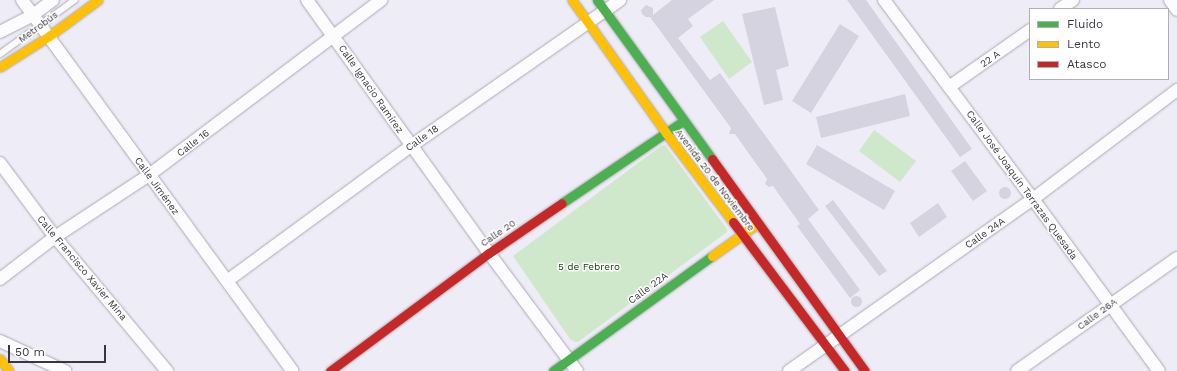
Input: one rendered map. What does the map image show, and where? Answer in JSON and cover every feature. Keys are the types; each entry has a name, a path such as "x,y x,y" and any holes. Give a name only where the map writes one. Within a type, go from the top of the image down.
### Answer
{"main road":[{"path":"0,67 48,36 98,0"},
{"name":"Avenida 20 de Noviembre","path":"572,0 666,133 845,371"},
{"name":"Avenida 20 de Noviembre","path":"597,0 757,224 865,371"},
{"name":"Calle 20","path":"330,371 489,253 683,121"},
{"name":"Calle 22A","path":"553,371 757,224"},
{"path":"0,359 10,371"}],"street":[{"name":"Calle Jiménez","path":"22,0 293,371"},
{"path":"0,32 33,15 53,0"},
{"name":"Calle Ignacio Ramírez","path":"307,0 411,146 577,371"},
{"name":"Calle 16","path":"0,279 55,237 150,175 381,0"},
{"name":"Calle 18","path":"227,281 411,146 620,0"},
{"name":"Calle José Joaquín Terrazas Quesada","path":"884,0 1034,198 1109,304 1159,371"},
{"path":"1061,8 1073,0"},
{"path":"1170,0 1177,10"},
{"name":"22 A","path":"949,87 1029,31"},
{"name":"Calle 24A","path":"789,371 1034,198 1177,90"},
{"name":"Calle Francisco Xavier Mina","path":"2,167 55,237 167,371"},
{"name":"Calle 26A","path":"1017,371 1109,304 1177,258"},
{"path":"0,341 64,371"}],"lane":[{"name":"Metrobús","path":"0,54 75,0"}],"green space":[{"path":"723,21 752,62 729,79 700,37"},
{"path":"874,130 916,161 900,182 859,151"},
{"name":"5 de Febrero","path":"665,145 727,229 727,232 578,342 575,342 570,339 513,256 661,146"}],"building":[{"path":"672,0 714,0 688,19 693,26 678,38 710,80 720,73 819,210 808,219 860,290 850,298 797,226 800,224 773,186 769,187 765,184 767,179 735,134 729,134 731,128 650,17 646,17 642,14 641,10 646,5 653,8 653,15"},
{"path":"847,0 866,0 972,149 960,157"},
{"path":"775,7 789,66 776,70 783,100 764,105 742,14"},
{"path":"840,24 859,36 811,113 792,101"},
{"path":"905,94 910,116 821,138 816,117"},
{"path":"817,145 895,191 884,210 806,164"},
{"path":"965,161 987,191 973,201 951,171"},
{"path":"1005,187 1009,189 1011,193 1009,197 1005,199 1001,197 999,193 1001,189"},
{"path":"833,200 887,271 879,276 825,206"},
{"path":"938,203 947,217 919,237 910,223"},
{"path":"856,295 860,297 862,301 860,305 856,307 852,305 850,301 852,297"}],"traffic: fast":[{"path":"597,0 712,159"},
{"path":"562,203 683,121"},
{"path":"553,371 712,256"}],"traffic: slow":[{"path":"0,67 49,36 98,0"},
{"path":"572,0 666,133 733,222"},
{"path":"712,256 754,226"},
{"path":"0,359 9,371"}],"traffic: jam":[{"path":"712,159 865,371"},
{"path":"330,371 489,253 562,203"},
{"path":"733,222 845,371"}]}
